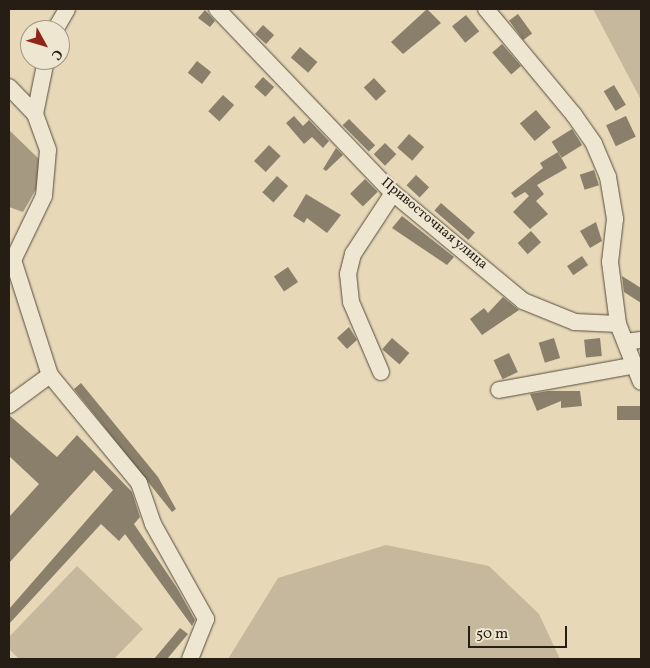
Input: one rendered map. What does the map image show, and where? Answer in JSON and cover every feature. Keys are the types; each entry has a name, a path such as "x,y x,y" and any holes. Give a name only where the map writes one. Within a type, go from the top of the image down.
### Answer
{"street":[{"path":"61,20 67,9"},
{"name":"Привосточная улица","path":"217,9 393,193 542,312 575,322 618,324"},
{"path":"486,9 574,115 605,169 615,220 610,262 618,324 634,341 636,364 641,382"},
{"path":"34,114 44,70"},
{"path":"9,87 34,114 48,150 44,196 11,258 50,375 139,483 153,524 206,619 190,659"},
{"path":"381,372 351,302 348,274 353,254 393,193"},
{"path":"499,390 636,364"},
{"path":"9,405 50,375"}],"shaded area":[{"path":"593,9 641,9 641,100"},
{"path":"9,130 39,159 39,184 23,212 9,207"},
{"path":"386,545 489,566 539,614 560,659 228,659 278,578"},
{"path":"77,566 143,629 114,659 19,659 9,649 9,637"}],"building":[{"path":"427,9 441,23 403,54 391,42"},
{"path":"205,10 215,21 210,27 198,18"},
{"path":"518,14 532,33 523,40 509,20"},
{"path":"466,15 479,31 465,43 452,26"},
{"path":"263,25 274,35 266,44 255,34"},
{"path":"502,44 521,66 511,74 492,53"},
{"path":"300,47 317,62 308,73 291,58"},
{"path":"197,61 211,72 202,84 188,73"},
{"path":"263,77 274,87 265,97 254,87"},
{"path":"374,78 386,91 376,101 364,88"},
{"path":"614,85 626,105 616,111 604,91"},
{"path":"223,95 234,105 219,121 208,111"},
{"path":"536,110 551,128 535,141 520,123"},
{"path":"294,116 303,126 309,120 329,141 323,148 312,137 304,144 286,123"},
{"path":"626,116 636,137 616,146 606,125"},
{"path":"349,119 375,145 369,152 343,125"},
{"path":"572,129 582,145 562,158 552,142"},
{"path":"409,134 424,147 412,161 397,148"},
{"path":"385,143 396,154 385,166 374,154"},
{"path":"269,145 281,156 266,172 254,161"},
{"path":"336,148 343,155 326,171 323,169"},
{"path":"558,152 567,168 537,185 544,194 536,201 548,214 530,229 513,212 529,196 525,192 515,198 511,193 543,168 540,163"},
{"path":"594,170 599,185 585,190 580,175"},
{"path":"416,175 429,187 420,198 406,185"},
{"path":"277,176 288,186 273,202 262,192"},
{"path":"365,179 378,192 363,207 350,194"},
{"path":"306,194 341,215 327,233 307,218 304,223 293,216"},
{"path":"441,203 475,233 468,240 434,211"},
{"path":"402,216 454,257 447,265 392,228"},
{"path":"596,222 602,241 590,248 580,231"},
{"path":"531,231 541,242 528,254 518,243"},
{"path":"582,256 588,265 573,275 567,266"},
{"path":"288,267 298,282 284,291 274,277"},
{"path":"622,276 641,288 641,303 624,292"},
{"path":"503,297 519,310 482,335 470,319 484,308 488,313"},
{"path":"349,327 357,340 347,349 337,338"},
{"path":"392,338 409,353 400,364 382,349"},
{"path":"554,338 560,358 545,363 539,343"},
{"path":"600,338 602,356 586,358 584,340"},
{"path":"509,353 518,372 502,379 494,360"},
{"path":"81,383 158,477 176,509 172,512 74,389"},
{"path":"548,391 580,391 582,406 561,408 561,401 537,411 530,394"},
{"path":"617,406 641,406 641,420 617,420"},
{"path":"9,415 57,457 77,435 132,492 140,517 134,524 177,588 195,620 192,626 125,534 119,541 101,524 9,624 9,609 113,490 94,470 9,563 9,517 39,484 9,456"},
{"path":"180,628 188,634 167,659 154,659"}]}
